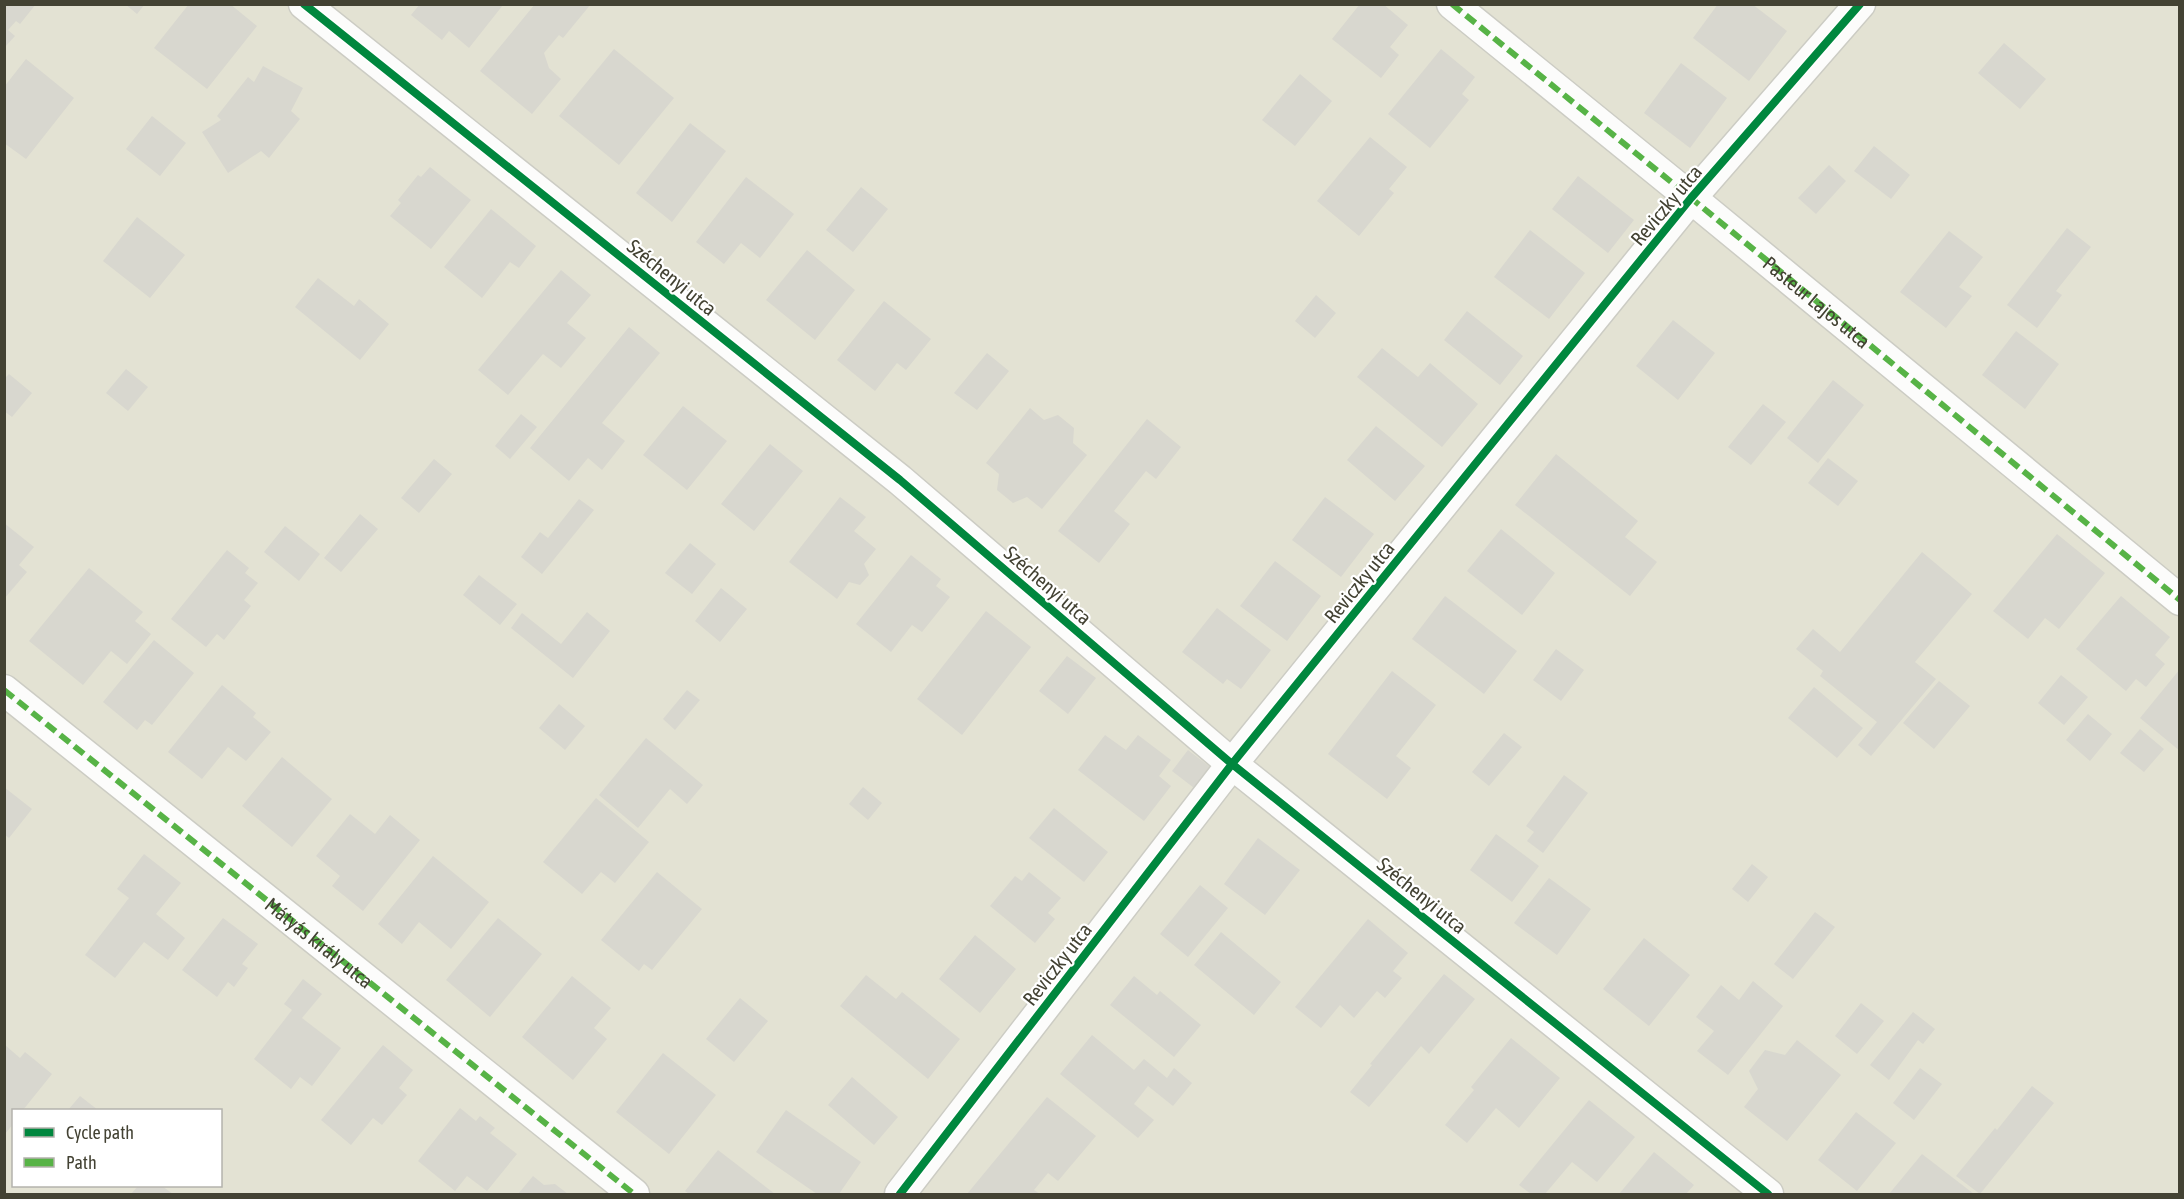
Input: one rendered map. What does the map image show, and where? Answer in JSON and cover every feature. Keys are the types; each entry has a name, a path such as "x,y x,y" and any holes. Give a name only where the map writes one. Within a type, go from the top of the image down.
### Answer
{"street":[{"name":"Széchenyi utca","path":"304,4 900,480 1232,764 1768,1194"},
{"name":"Pasteur Lajos utca","path":"1452,4 2180,600"},
{"name":"Reviczky utca","path":"900,1194 1232,764 1691,198 1860,4"},
{"name":"Mátyás király utca","path":"4,690 634,1194"}],"shaded area":[{"path":"5,5 2179,5 2179,1194 5,1194"}],"building":[{"path":"4,4 36,4 20,24 16,21 8,30 15,36 4,48"},
{"path":"125,4 145,4 137,14"},
{"path":"189,4 230,4 257,26 207,89 154,48"},
{"path":"420,4 503,5 469,48 449,31 442,40 411,15"},
{"path":"535,4 591,4 563,38 559,35 544,53 549,68 561,79 532,114 480,71"},
{"path":"1360,4 1383,4 1408,25 1390,47 1399,55 1381,78 1332,39"},
{"path":"1718,4 1752,4 1787,31 1749,81 1693,38"},
{"path":"2004,43 2046,79 2020,109 1978,73"},
{"path":"614,49 674,98 619,165 559,116"},
{"path":"1441,49 1475,77 1462,94 1469,100 1430,148 1388,114"},
{"path":"26,59 74,98 26,159 4,143 4,87"},
{"path":"1681,63 1727,98 1690,148 1644,113"},
{"path":"263,66 303,88 291,111 300,119 269,158 261,151 228,173 202,132 221,120 217,116 248,77 254,82"},
{"path":"1300,74 1332,101 1295,146 1262,120"},
{"path":"152,116 186,143 160,176 126,149"},
{"path":"690,123 726,151 672,222 636,193"},
{"path":"1370,137 1407,167 1389,189 1394,193 1359,236 1317,201"},
{"path":"1874,146 1910,175 1891,199 1854,171"},
{"path":"1829,165 1846,181 1816,214 1798,198"},
{"path":"430,167 471,200 431,249 390,216 401,203 398,200 418,175 421,177"},
{"path":"1578,176 1634,220 1608,253 1552,209"},
{"path":"746,177 794,214 760,258 741,243 724,264 696,242"},
{"path":"861,187 888,209 853,252 826,230"},
{"path":"491,209 536,246 519,268 510,262 482,298 444,267"},
{"path":"137,217 185,255 150,298 103,261"},
{"path":"2067,228 2091,247 2056,291 2062,295 2037,328 2007,305"},
{"path":"1530,230 1585,273 1549,319 1494,277"},
{"path":"1949,231 1983,257 1959,287 1972,296 1946,328 1900,292"},
{"path":"807,250 855,290 815,340 766,300"},
{"path":"561,270 591,295 567,323 586,338 561,368 543,354 508,395 478,370"},
{"path":"318,278 354,306 359,299 389,324 360,360 295,307"},
{"path":"1316,295 1336,313 1315,338 1295,321"},
{"path":"884,301 931,339 906,370 897,363 875,391 837,360"},
{"path":"1467,311 1523,356 1500,385 1444,340"},
{"path":"1673,320 1715,353 1678,400 1636,366"},
{"path":"629,327 660,353 602,423 625,441 602,470 588,458 569,481 530,448"},
{"path":"2016,331 2059,364 2025,409 1982,375"},
{"path":"1382,348 1418,377 1430,363 1478,404 1442,447 1357,377"},
{"path":"987,353 1009,371 977,410 954,393"},
{"path":"126,369 148,387 128,411 106,393"},
{"path":"9,374 32,393 12,417 4,411 4,379"},
{"path":"1833,380 1864,405 1818,463 1787,438"},
{"path":"1763,404 1786,422 1751,465 1728,447"},
{"path":"683,406 727,441 687,490 643,455"},
{"path":"1030,408 1044,420 1058,415 1074,428 1073,443 1087,455 1042,509 1027,497 1013,503 997,490 999,474 986,463"},
{"path":"521,414 537,427 510,459 495,446"},
{"path":"1147,419 1181,447 1156,479 1146,471 1114,511 1130,524 1099,563 1058,531"},
{"path":"1376,426 1425,466 1395,501 1347,460"},
{"path":"770,444 803,471 754,531 721,504"},
{"path":"1556,454 1638,521 1625,537 1657,562 1630,596 1515,505"},
{"path":"1828,458 1858,481 1838,506 1808,483"},
{"path":"434,459 452,474 419,513 401,498"},
{"path":"840,497 866,517 854,531 876,549 864,564 869,575 860,585 849,582 837,599 789,562"},
{"path":"1325,497 1374,534 1341,577 1292,540"},
{"path":"579,499 594,510 542,574 521,557 540,532 548,538"},
{"path":"360,514 378,529 341,572 324,558"},
{"path":"4,523 34,547 19,565 27,572 4,599"},
{"path":"285,526 320,554 299,581 264,552"},
{"path":"1501,529 1555,573 1522,615 1467,571"},
{"path":"2057,534 2105,573 2059,629 2045,618 2028,639 1993,611"},
{"path":"690,543 716,564 692,594 665,573"},
{"path":"227,550 249,568 245,573 258,583 244,600 251,606 224,640 217,634 206,647 171,619"},
{"path":"1922,552 1972,594 1915,662 1936,679 1871,756 1858,745 1877,722 1820,676 1823,671 1796,649 1813,629 1840,652"},
{"path":"911,555 941,579 936,586 950,597 922,632 912,625 891,652 856,624"},
{"path":"1275,561 1321,596 1287,641 1240,606"},
{"path":"89,568 143,612 135,621 151,634 127,664 111,651 83,685 29,641"},
{"path":"479,575 517,604 500,625 463,595"},
{"path":"721,588 747,609 720,642 695,621"},
{"path":"1445,596 1517,651 1484,694 1412,639"},
{"path":"2121,596 2170,637 2155,655 2165,664 2146,687 2136,679 2126,691 2076,649"},
{"path":"1217,608 1271,650 1241,689 1227,679 1223,684 1182,652"},
{"path":"986,611 1031,647 962,735 917,699"},
{"path":"587,612 610,631 573,678 511,628 522,613 561,644"},
{"path":"154,640 194,673 152,725 145,720 137,730 103,702"},
{"path":"1556,649 1584,670 1561,701 1533,680"},
{"path":"1067,656 1096,678 1068,714 1039,691"},
{"path":"2180,669 2180,751 2140,718"},
{"path":"1392,671 1436,705 1396,756 1411,768 1387,799 1328,754"},
{"path":"2061,675 2088,697 2064,725 2038,703"},
{"path":"1939,681 1970,706 1934,749 1903,723"},
{"path":"222,685 256,713 253,717 271,732 246,761 228,747 202,779 168,752"},
{"path":"1814,687 1863,728 1837,758 1788,718"},
{"path":"687,690 700,700 675,730 663,719"},
{"path":"559,704 585,726 565,750 539,728"},
{"path":"2088,714 2112,734 2090,761 2066,740"},
{"path":"2140,729 2164,749 2144,772 2120,753"},
{"path":"1504,733 1522,747 1489,786 1472,772"},
{"path":"1105,735 1126,750 1138,735 1171,760 1159,776 1171,786 1144,821 1078,770"},
{"path":"646,738 703,785 687,804 670,789 638,828 599,795"},
{"path":"1188,750 1210,767 1194,788 1172,771"},
{"path":"282,757 332,799 292,847 242,806"},
{"path":"1564,775 1588,793 1543,853 1527,841 1534,832 1526,826"},
{"path":"4,787 32,809 9,838 4,834"},
{"path":"863,787 882,803 868,820 849,804"},
{"path":"596,798 649,842 615,883 601,872 582,894 543,862"},
{"path":"1054,808 1108,852 1084,882 1029,838"},
{"path":"350,814 375,834 390,815 420,840 363,911 332,886 340,876 316,856"},
{"path":"1496,834 1539,866 1512,902 1470,870"},
{"path":"1258,838 1300,870 1265,915 1224,884"},
{"path":"144,854 181,883 156,914 185,938 168,960 144,942 115,978 85,955 129,898 117,889"},
{"path":"433,856 489,902 451,949 419,922 402,944 378,924"},
{"path":"1752,864 1768,877 1748,902 1732,889"},
{"path":"657,872 702,909 652,970 644,964 639,971 601,940"},
{"path":"1029,872 1061,898 1048,913 1055,919 1035,943 990,906 1015,876 1022,881"},
{"path":"1549,878 1591,909 1557,955 1514,923"},
{"path":"1200,885 1228,908 1188,957 1160,934"},
{"path":"1815,912 1835,927 1793,979 1774,964"},
{"path":"223,918 258,944 242,964 248,968 234,987 228,982 217,997 182,970"},
{"path":"498,918 542,954 490,1017 446,980"},
{"path":"1368,919 1408,953 1393,971 1402,978 1385,998 1377,991 1354,1018 1340,1005 1321,1028 1295,1007"},
{"path":"1221,932 1281,982 1254,1015 1194,965"},
{"path":"975,935 1016,969 980,1013 939,979"},
{"path":"1644,938 1690,975 1649,1026 1603,989"},
{"path":"1444,974 1475,999 1429,1054 1421,1046 1369,1107 1350,1092 1372,1065 1370,1064"},
{"path":"866,975 896,999 902,992 960,1039 928,1079 840,1006"},
{"path":"572,976 611,1008 594,1028 607,1039 573,1080 522,1037"},
{"path":"1134,976 1157,995 1160,991 1201,1025 1174,1057 1110,1005"},
{"path":"303,979 322,994 302,1018 341,1048 312,1086 300,1077 291,1089 254,1059 292,1010 284,1004"},
{"path":"1753,981 1783,1006 1728,1075 1697,1051 1714,1031 1696,1017 1721,985 1739,1000"},
{"path":"740,998 768,1021 734,1062 706,1039"},
{"path":"1861,1003 1884,1021 1857,1054 1835,1036"},
{"path":"1913,1012 1935,1029 1923,1044 1918,1040 1889,1080 1870,1065"},
{"path":"1092,1035 1134,1070 1144,1059 1167,1078 1174,1068 1192,1083 1173,1106 1148,1086 1134,1104 1154,1120 1138,1138 1060,1074"},
{"path":"1511,1038 1560,1078 1519,1128 1496,1108 1467,1143 1445,1125 1474,1090 1471,1087"},
{"path":"1797,1040 1841,1075 1787,1141 1744,1107 1758,1089 1749,1071 1765,1050 1785,1055"},
{"path":"5,1045 20,1058 25,1052 52,1074 24,1109 12,1109 12,1125 5,1134"},
{"path":"383,1045 413,1070 399,1088 407,1095 382,1125 373,1118 351,1145 321,1120"},
{"path":"663,1053 716,1095 669,1154 616,1112"},
{"path":"1920,1068 1942,1084 1914,1120 1893,1103"},
{"path":"852,1077 898,1117 874,1145 828,1105"},
{"path":"2032,1086 2054,1103 1980,1194 1956,1176"},
{"path":"80,1096 97,1109 69,1109"},
{"path":"1047,1097 1096,1136 1058,1181 1048,1173 1034,1190 1040,1194 967,1194"},
{"path":"1589,1100 1635,1137 1597,1182 1572,1162 1545,1194 1531,1194 1519,1185"},
{"path":"460,1108 476,1121 480,1116 495,1128 490,1133 517,1154 487,1191 467,1176 455,1191 418,1161"},
{"path":"786,1110 861,1162 839,1194 817,1194 756,1152"},
{"path":"1856,1112 1896,1143 1857,1191 1818,1160"},
{"path":"718,1150 775,1194 689,1194 685,1191"},
{"path":"1654,1152 1694,1185 1686,1194 1619,1194"},
{"path":"1922,1154 1974,1194 1889,1194"},
{"path":"533,1176 544,1185 555,1184 568,1194 518,1194"},
{"path":"137,1187 163,1187 173,1194 131,1194"}],"marked path":[{"path":"1452,4 2180,600"},
{"path":"4,690 634,1194"}],"cycle path":[{"path":"304,4 900,480 1232,764 1768,1194"},
{"path":"900,1194 1232,764 1691,198 1860,4"}]}
